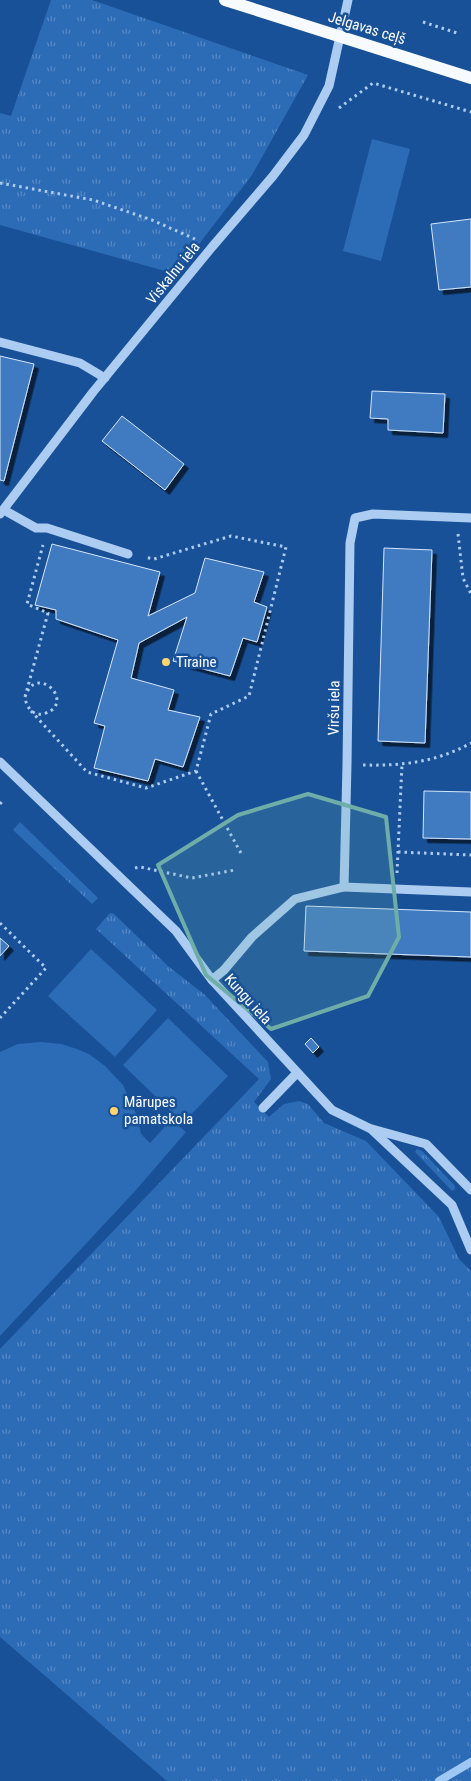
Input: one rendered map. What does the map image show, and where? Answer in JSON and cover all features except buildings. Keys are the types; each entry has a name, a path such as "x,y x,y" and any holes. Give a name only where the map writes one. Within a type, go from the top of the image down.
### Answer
{"main road":[{"name":"Jelgavas ceļš","path":"225,0 471,78"}],"street":[{"name":"Viskalnu iela","path":"2,512 23,482 105,378 273,176 304,135 329,86 348,0"},
{"path":"0,342 80,364 105,378"},
{"path":"2,512 36,528 47,528 128,554"},
{"name":"Viršu iela","path":"344,887 350,543 355,518 373,514 471,518"},
{"name":"Kungu iela","path":"0,762 176,930 212,980 332,1110 371,1129 452,1205 471,1250"},
{"path":"212,980 224,970 252,937 295,899 344,887 471,892"},
{"path":"263,1108 297,1073"},
{"path":"371,1129 426,1144 471,1190"}],"path":[{"path":"423,22 457,33"},
{"path":"334,111 373,83 471,112"},
{"path":"0,183 92,200 152,220 212,247"},
{"path":"460,517 458,538 460,559 463,578 471,594"},
{"path":"47,528 27,604 48,613 25,697 27,707 87,772 146,788 196,771"},
{"path":"128,554 154,559 231,536 286,547 249,696 211,714 196,771 242,855"},
{"path":"25,697 30,688 39,683 48,685 56,693 57,699 51,710 39,715 31,711"},
{"path":"347,765 417,763 460,750 471,743"},
{"path":"397,889 402,764"},
{"path":"0,804 4,799"},
{"path":"398,852 471,855"},
{"path":"134,868 140,866 192,878 235,870"},
{"path":"0,923 46,968 0,1018"}],"highlighted area":[{"path":"308,794 386,817 399,937 368,996 271,1029 206,975 158,865 238,815"}],"green space":[{"path":"51,0 92,0 308,75 252,175 176,274 0,225 0,113 11,116"},
{"path":"372,139 410,149 381,261 343,251"},
{"path":"20,822 98,898 92,904 13,830"},
{"path":"110,913 114,914 168,966 205,995 268,1062 271,1079 254,1102 269,1117 284,1104 299,1101 308,1104 324,1123 366,1141 439,1217 459,1259 471,1271 471,1781 167,1781 0,1637 0,1349 259,1079 96,929"},
{"path":"91,949 157,1010 115,1057 48,996"},
{"path":"168,1018 228,1076 183,1123 123,1065"},
{"path":"41,1042 61,1044 77,1049 89,1054 105,1066 123,1085 137,1116 141,1134 150,1143 171,1120 186,1132 136,1190 0,1336 0,1052 18,1044"},
{"path":"417,1149 422,1151 455,1186 455,1189 452,1191 415,1152"}],"waterway":[{"path":"439,1781 471,1762"}],"place":[{"name":"Tīraine","path":"166,662"},
{"name":"Mārupes pamatskola","path":"114,1111"}]}
